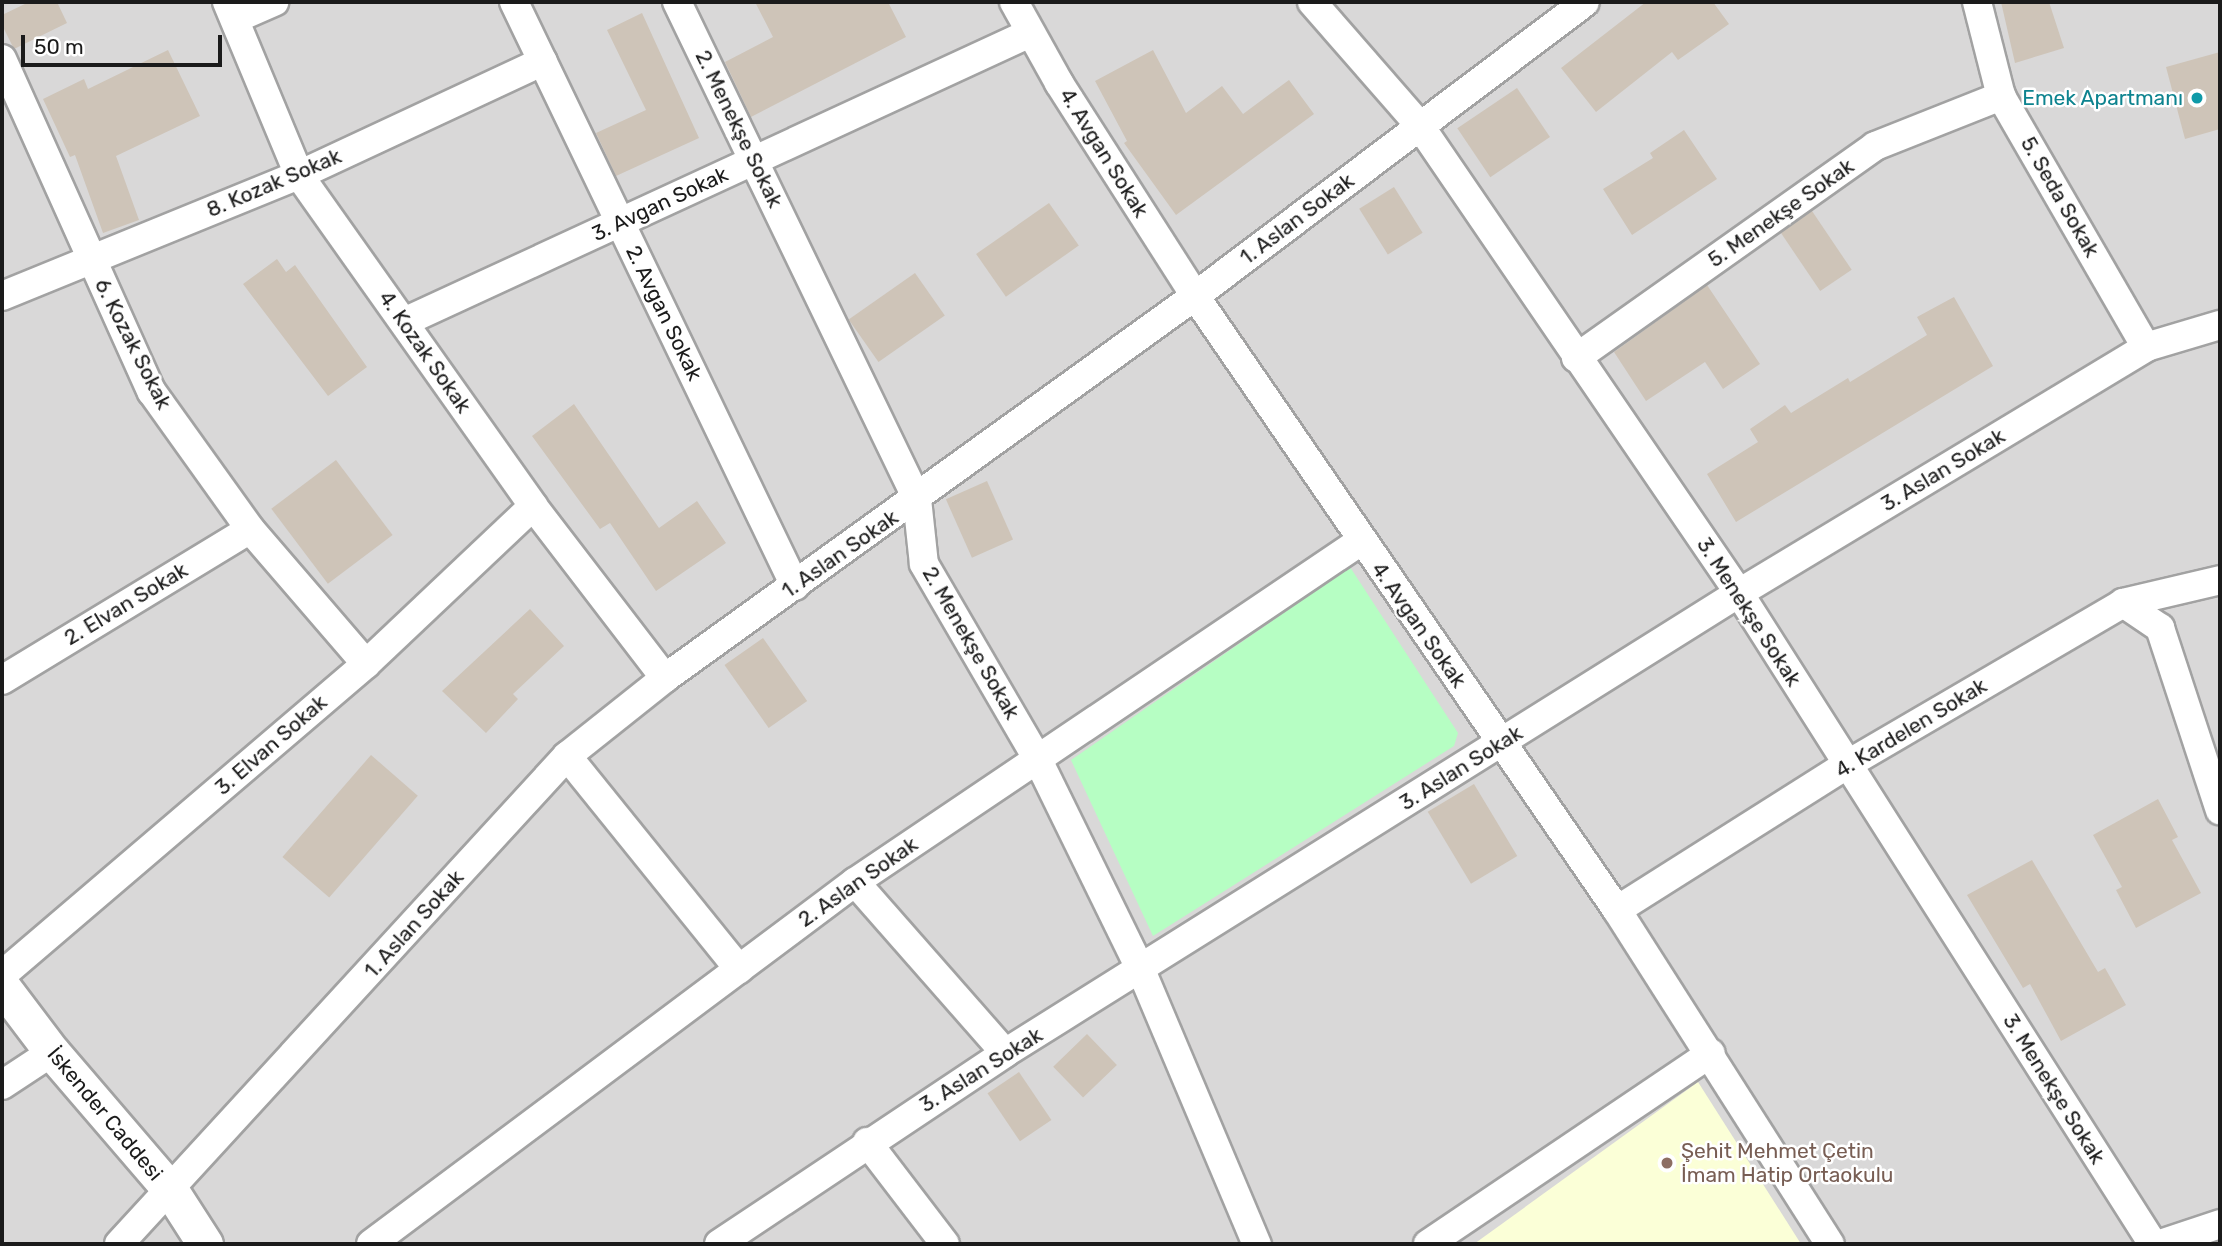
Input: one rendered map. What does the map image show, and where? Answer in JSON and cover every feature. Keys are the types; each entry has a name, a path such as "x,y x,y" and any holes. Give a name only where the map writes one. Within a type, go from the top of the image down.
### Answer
{"street":[{"path":"231,10 274,2"},
{"name":"2. Avgan Sokak","path":"514,2 795,586"},
{"name":"2. Menekşe Sokak","path":"677,2 917,499 924,564 1037,758 1141,970 1257,1244"},
{"name":"4. Avgan Sokak","path":"1014,2 1030,33 1195,296 1361,541 1618,910 1830,1244"},
{"name":"3. Menekşe Sokak","path":"1312,2 1420,126 1738,593 2153,1244"},
{"name":"5. Seda Sokak","path":"1977,2 2001,96 2146,347"},
{"name":"1. Aslan Sokak","path":"119,1244 171,1191 567,755 665,678 917,499 1195,296 1420,126 1574,5"},
{"name":"4. Kozak Sokak","path":"231,10 299,175 533,506 665,678"},
{"name":"3. Avgan Sokak","path":"404,322 1030,33"},
{"name":"8. Kozak Sokak","path":"2,296 299,175 543,61"},
{"name":"6. Kozak Sokak","path":"2,62 152,391 250,529 366,664"},
{"name":"5. Menekşe Sokak","path":"1576,358 1875,146 2001,96"},
{"name":"3. Aslan Sokak","path":"719,1244 867,1142 1738,593 2146,347 2220,325"},
{"name":"3. Elvan Sokak","path":"2,975 366,664 533,506"},
{"name":"2. Elvan Sokak","path":"2,680 250,529"},
{"name":"2. Aslan Sokak","path":"371,1244 855,882 1361,541"},
{"name":"4. Kardelen Sokak","path":"1618,910 1847,764 2123,603 2220,580"},
{"path":"2123,603 2160,628 2220,810"},
{"path":"567,755 739,969"},
{"path":"855,882 1005,1054"},
{"name":"İskender Caddesi","path":"2,985 52,1052 171,1191 205,1244"},
{"path":"2,1085 52,1052"},
{"path":"1428,1244 1711,1053"},
{"path":"867,1142 945,1244"},
{"path":"2160,1244 2220,1224"}],"shaded area":[{"path":"2,2 2220,2 2220,1244 2,1244"},
{"name":"Şehit Mehmet Çetin İmam Hatip Ortaokulu","path":"1698,1082 1801,1244 1474,1244"}],"green space":[{"path":"1350,567 1458,733 1454,746 1153,936 1071,760"}],"building":[{"path":"29,2 57,2 67,23 14,49 2,25 2,15"},
{"path":"755,2 888,2 906,37 751,117 725,62 773,37"},
{"path":"1646,2 1713,2 1729,24 1678,60 1672,52 1596,112 1561,68"},
{"path":"2001,2 2049,2 2064,48 2015,63"},
{"path":"642,13 699,138 616,176 596,133 646,110 607,30"},
{"path":"168,50 200,116 116,156 139,220 103,233 75,155 70,157 43,99 84,79 88,89"},
{"path":"1153,50 1186,113 1222,86 1243,114 1289,80 1314,114 1176,215 1124,143 1127,141 1095,81"},
{"name":"Emek Apartmanı","path":"2220,52 2220,129 2185,139 2166,67"},
{"path":"1517,88 1550,137 1490,177 1457,128"},
{"path":"1684,130 1717,179 1632,235 1603,189 1653,158 1650,153"},
{"path":"1394,187 1423,233 1388,255 1359,209"},
{"path":"1049,203 1079,246 1006,297 976,254"},
{"path":"1812,211 1852,270 1820,291 1780,232"},
{"path":"277,259 286,272 295,265 367,367 328,396 243,284"},
{"path":"915,273 945,316 878,362 849,319"},
{"path":"1707,285 1760,364 1723,389 1705,362 1646,401 1614,352"},
{"path":"1954,297 1993,366 1736,522 1707,474 1758,442 1750,429 1785,405 1791,413 1848,378 1850,382 1927,335 1917,317"},
{"path":"574,404 659,528 697,501 726,543 656,591 610,523 600,529 532,436"},
{"path":"336,460 393,535 328,584 271,509"},
{"path":"987,481 1013,539 972,558 946,499"},
{"path":"530,609 564,646 513,694 518,699 486,733 442,691"},
{"path":"763,638 807,701 769,728 724,665"},
{"path":"371,755 418,796 329,898 282,857"},
{"path":"1474,784 1517,856 1471,884 1428,812"},
{"path":"2158,799 2178,837 2172,840 2201,893 2136,928 2116,890 2122,887 2093,835"},
{"path":"2032,860 2098,972 2105,968 2126,1005 2061,1041 2030,984 2023,988 1967,895"},
{"path":"1087,1034 1117,1065 1083,1098 1053,1067"},
{"path":"1019,1072 1051,1120 1020,1141 987,1093"}],"place":[{"name":"Emek Apartmanı","path":"2197,98"},
{"name":"Şehit Mehmet Çetin İmam Hatip Ortaokulu","path":"1667,1163"}]}
